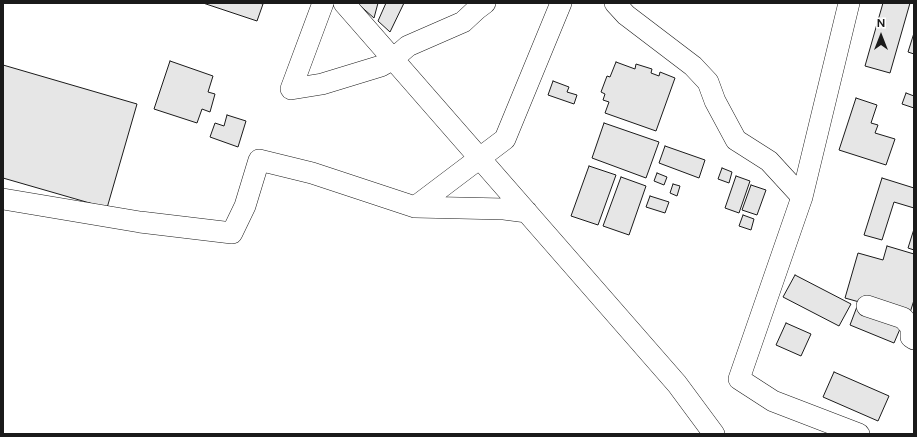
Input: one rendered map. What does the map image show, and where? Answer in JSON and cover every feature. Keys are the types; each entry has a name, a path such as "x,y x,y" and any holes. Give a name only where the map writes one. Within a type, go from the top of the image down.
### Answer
{"street":[{"path":"323,3 292,89 322,84 382,66 408,46 463,22 485,3"},
{"path":"344,3 677,384 714,434"},
{"path":"415,207 505,139 561,3"},
{"path":"615,3 626,16 693,66 708,82 715,101 736,140 769,161 802,197"},
{"path":"849,3 802,197 739,379 773,401 859,434"},
{"path":"3,199 140,222 232,233 245,206 259,160 312,173 415,207 504,209 526,212"},
{"path":"867,306 903,318 911,327 911,337 914,339"}],"building":[{"path":"203,3 259,3 263,4 257,21"},
{"path":"357,3 378,3 374,18"},
{"path":"386,3 404,3 390,32 378,21"},
{"path":"883,3 910,3 890,73 865,66"},
{"path":"914,33 914,54 908,52"},
{"path":"170,61 213,76 208,92 215,94 210,112 202,109 197,123 154,109"},
{"path":"616,62 635,69 636,64 652,69 651,73 659,76 660,72 675,78 656,131 605,113 609,102 603,100 605,94 601,92 607,76 610,77"},
{"path":"3,65 137,104 107,208 3,178"},
{"path":"553,81 569,87 567,92 577,95 574,104 548,95"},
{"path":"906,93 914,96 914,108 902,104"},
{"path":"856,98 877,105 871,123 878,125 875,133 895,139 886,165 839,150"},
{"path":"227,115 246,121 238,147 210,137 215,123 224,126"},
{"path":"604,123 659,142 646,178 592,158"},
{"path":"665,146 705,160 699,178 659,163"},
{"path":"589,166 616,175 598,225 571,216"},
{"path":"722,168 732,172 729,183 718,179"},
{"path":"657,173 667,177 664,185 654,181"},
{"path":"736,176 750,181 739,213 725,208"},
{"path":"621,177 646,186 629,235 603,226"},
{"path":"882,178 914,188 914,208 894,202 882,240 864,235"},
{"path":"673,184 680,186 677,196 670,193"},
{"path":"751,185 766,190 757,215 742,210"},
{"path":"650,196 669,202 665,213 646,207"},
{"path":"743,215 754,219 751,230 739,226"},
{"path":"914,229 914,250 908,248"},
{"path":"887,246 914,254 914,300 909,316 845,298 858,253 883,260"},
{"path":"795,275 851,304 839,326 783,297"},
{"path":"858,304 903,322 894,343 850,325"},
{"path":"786,323 811,334 801,356 776,345"},
{"path":"834,372 889,396 878,421 823,397"}]}
